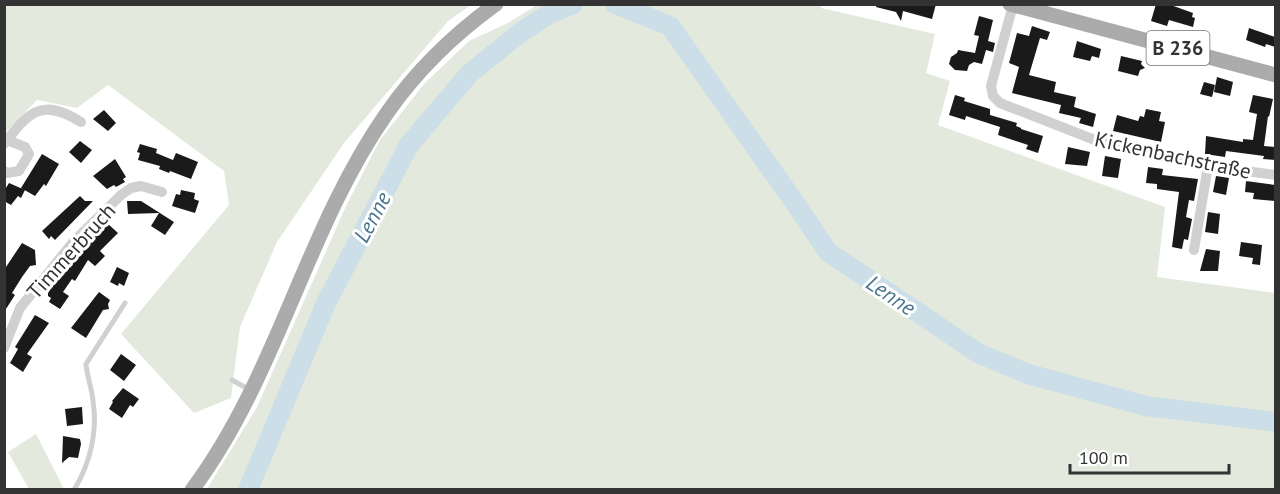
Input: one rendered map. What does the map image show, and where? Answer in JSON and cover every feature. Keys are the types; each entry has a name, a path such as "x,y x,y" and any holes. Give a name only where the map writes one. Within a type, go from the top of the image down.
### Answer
{"main road":[{"path":"192,489 216,455 252,391 339,195 376,128 432,58 465,27 496,4"},
{"name":"B 236","path":"1012,5 1275,75"}],"street":[{"name":"Kickenbachstraße","path":"1012,5 991,86 993,96 1000,103 1100,142 1208,166 1275,175"},
{"path":"4,171 7,173 19,171 29,154 25,147 6,142 22,120 32,113 57,109 81,122"},
{"path":"1194,249 1208,166"},
{"name":"Timmerbruch","path":"4,348 20,308 74,241 131,188 141,186 162,192"}],"lane":[{"path":"74,489 85,468 94,431 93,402 86,364 125,303"},
{"path":"232,380 252,391"}],"shaded area":[{"path":"5,5 471,5 448,21 344,143 277,242 240,327 231,398 194,413 121,334 229,205 224,171 108,85 77,108 37,100 5,133"},
{"path":"537,5 821,5 821,8 935,34 926,73 950,81 938,125 1165,207 1157,277 1275,293 1275,489 207,489 257,407 347,204 380,140 424,84 469,41 508,23"},
{"path":"36,434 64,489 29,489 8,452"}],"building":[{"path":"877,4 936,4 932,19 903,11 901,21 896,12 876,7"},
{"path":"1156,4 1168,4 1193,13 1192,17 1195,18 1193,27 1169,20 1167,26 1151,21"},
{"path":"979,16 993,20 988,41 995,43 993,52 986,50 982,64 974,62 969,65 967,71 955,70 949,64 951,57 958,50 975,53 979,36 974,35"},
{"path":"1032,26 1050,32 1047,40 1040,38 1029,75 1056,82 1054,92 1076,97 1074,107 1096,114 1093,127 1079,123 1081,118 1059,113 1061,105 1012,93 1019,67 1009,63 1017,33 1029,36"},
{"path":"1249,28 1275,37 1275,47 1266,44 1265,47 1246,40"},
{"path":"1077,41 1101,49 1099,58 1092,56 1090,61 1073,57"},
{"path":"1121,56 1142,61 1141,64 1145,68 1140,70 1138,76 1118,71"},
{"path":"1217,77 1233,82 1230,96 1214,92"},
{"path":"1204,82 1215,85 1212,97 1200,94"},
{"path":"955,95 965,98 964,101 990,109 990,115 1017,123 1016,126 1021,129 1043,136 1038,153 1026,149 1028,145 998,135 1000,127 966,116 965,120 949,115"},
{"path":"1253,95 1273,99 1264,146 1275,147 1275,160 1263,159 1264,156 1226,151 1225,157 1205,154 1206,136 1243,142 1243,139 1253,140 1257,114 1249,112"},
{"path":"1146,109 1161,112 1159,121 1165,122 1161,142 1113,131 1117,115 1138,121 1140,116 1144,117"},
{"path":"104,110 116,123 108,131 93,119"},
{"path":"80,141 92,150 81,163 69,152"},
{"path":"140,144 157,149 156,153 173,160 176,153 198,162 191,179 138,160 140,153 137,152"},
{"path":"1068,147 1090,152 1087,166 1065,164"},
{"path":"42,154 59,164 46,186 44,184 35,196 21,188"},
{"path":"1105,156 1121,159 1118,178 1102,176"},
{"path":"115,159 126,177 123,179 125,182 107,189 93,176"},
{"path":"1148,167 1163,169 1162,175 1198,179 1194,201 1189,200 1186,217 1192,219 1188,240 1184,239 1182,249 1172,247 1179,192 1157,189 1157,184 1146,183"},
{"path":"1216,176 1229,178 1226,195 1213,192"},
{"path":"1246,181 1275,185 1275,201 1253,199 1254,193 1245,192"},
{"path":"9,183 25,190 21,198 18,196 11,205 4,201 4,191"},
{"path":"181,190 195,193 194,199 199,201 195,213 172,206 176,194 180,195"},
{"path":"80,196 85,201 93,201 55,240 51,236 49,239 42,231"},
{"path":"127,201 141,201 174,222 165,235 151,226 159,213 128,214"},
{"path":"1208,212 1220,214 1218,234 1205,232"},
{"path":"107,223 118,233 100,251 105,256 95,266 88,260 75,281 72,279 63,292 69,296 60,309 49,302 51,298 48,293 68,260"},
{"path":"1241,242 1262,245 1260,265 1252,264 1253,258 1239,256"},
{"path":"22,243 35,250 36,265 30,266 22,277 12,293 15,295 4,312 4,270"},
{"path":"1206,249 1220,251 1218,271 1200,271"},
{"path":"117,267 129,273 124,286 110,282"},
{"path":"99,292 110,300 109,309 103,310 86,338 71,328"},
{"path":"35,315 49,323 27,354 32,357 23,372 10,363 18,349 15,347"},
{"path":"121,354 136,365 124,381 110,370"},
{"path":"123,388 139,399 133,407 130,405 122,418 109,409 112,401"},
{"path":"82,407 83,424 67,426 65,409"},
{"path":"63,436 80,439 81,444 78,458 69,457 62,463"}],"waterway":[{"name":"Lenne","path":"248,490 326,303 409,145 470,73 521,32 549,14 573,4"},
{"name":"Lenne","path":"615,4 670,26 828,252 978,353 1028,374 1146,406 1276,422"}]}
